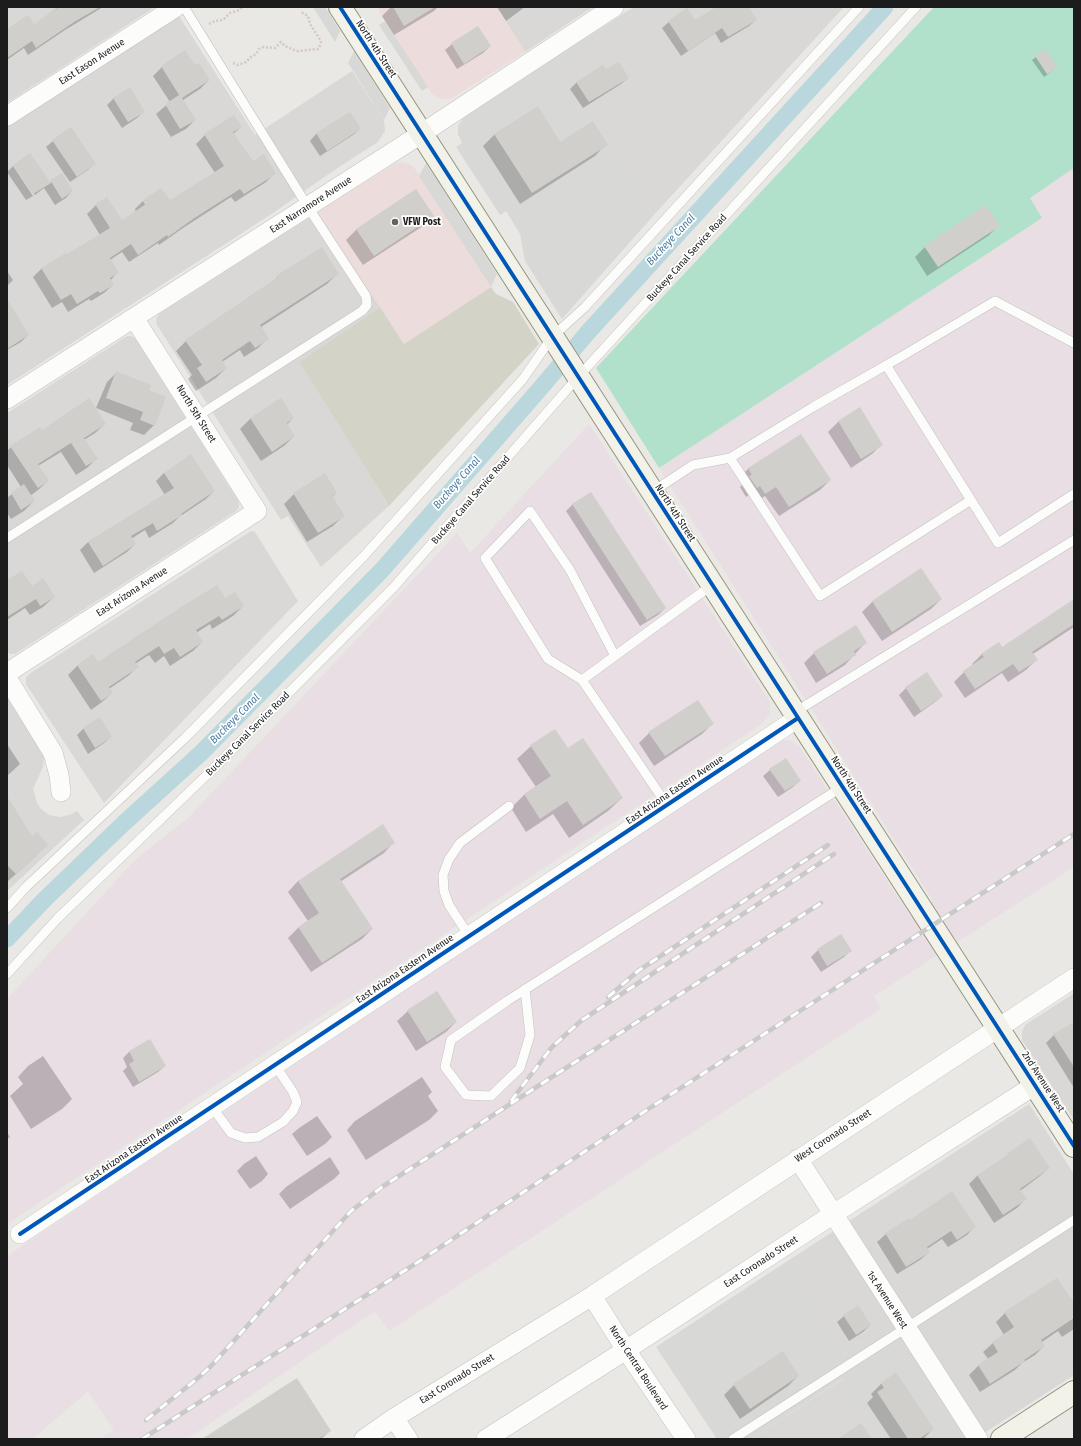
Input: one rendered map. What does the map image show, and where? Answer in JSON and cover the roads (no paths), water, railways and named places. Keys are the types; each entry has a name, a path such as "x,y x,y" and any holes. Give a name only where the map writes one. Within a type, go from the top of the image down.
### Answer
{"street":[{"name":"East Eason Avenue","path":"7,116 176,7"},
{"name":"North 4th Street","path":"340,7 575,374 998,1028"},
{"name":"East Narramore Avenue","path":"7,399 308,207 614,7"},
{"name":"North 5th Street","path":"134,318 198,416 257,511"},
{"name":"East Arizona Avenue","path":"7,673 257,511"},
{"path":"7,678 53,753 59,775 61,792"},
{"name":"East Arizona Eastern Avenue","path":"20,1234 667,805 796,715"},
{"name":"West Coronado Street","path":"592,1296 1074,978"},
{"name":"2nd Avenue West","path":"998,1028 1074,1146"},
{"name":"East Coronado Street","path":"486,1439 626,1350 832,1214 1035,1085"},
{"name":"1st Avenue West","path":"798,1160 978,1439"},
{"name":"East Coronado Street","path":"364,1439 394,1418 592,1296"},
{"name":"North Central Boulevard","path":"592,1296 626,1350 686,1439"},
{"path":"1002,1439 1074,1392"},
{"path":"394,1418 408,1439"}],"lane":[{"path":"7,538 362,311 367,305 366,296 308,207 184,7"},
{"path":"7,908 26,887 186,737 363,557 523,379 554,340 859,7"},
{"name":"Buckeye Canal Service Road","path":"7,974 58,918 213,769 394,588 575,374 916,7"},
{"path":"652,492 693,465 730,458 813,406 995,301 1074,343"},
{"path":"886,365 998,543 1074,494"},
{"path":"730,458 820,596 971,500"},
{"path":"615,656 570,570 530,511 485,558 548,660 582,680 667,805"},
{"path":"796,715 1074,540"},
{"path":"582,680 712,585"},
{"path":"525,989 530,1035 520,1068 491,1096 466,1095 445,1067 451,1040 525,989 842,787"},
{"path":"469,936 449,905 444,891 443,875 449,859 460,843 509,806"},
{"path":"212,1107 231,1133 245,1138 258,1137 283,1122 293,1111 297,1102 293,1092 276,1065"},
{"path":"733,1439 1074,1220"}],"waterway":[{"name":"Buckeye Canal","path":"7,939 44,900 124,823 201,753 382,570 589,331 885,7"}],"railway":[{"path":"142,1439 415,1264 659,1102 1074,834"},
{"path":"608,997 638,971 828,845"},
{"path":"511,1101 552,1047 582,1020 834,854"},
{"path":"146,1420 212,1365 351,1211 382,1187 821,903"}],"place":[{"name":"VFW Post","path":"395,222"}]}
